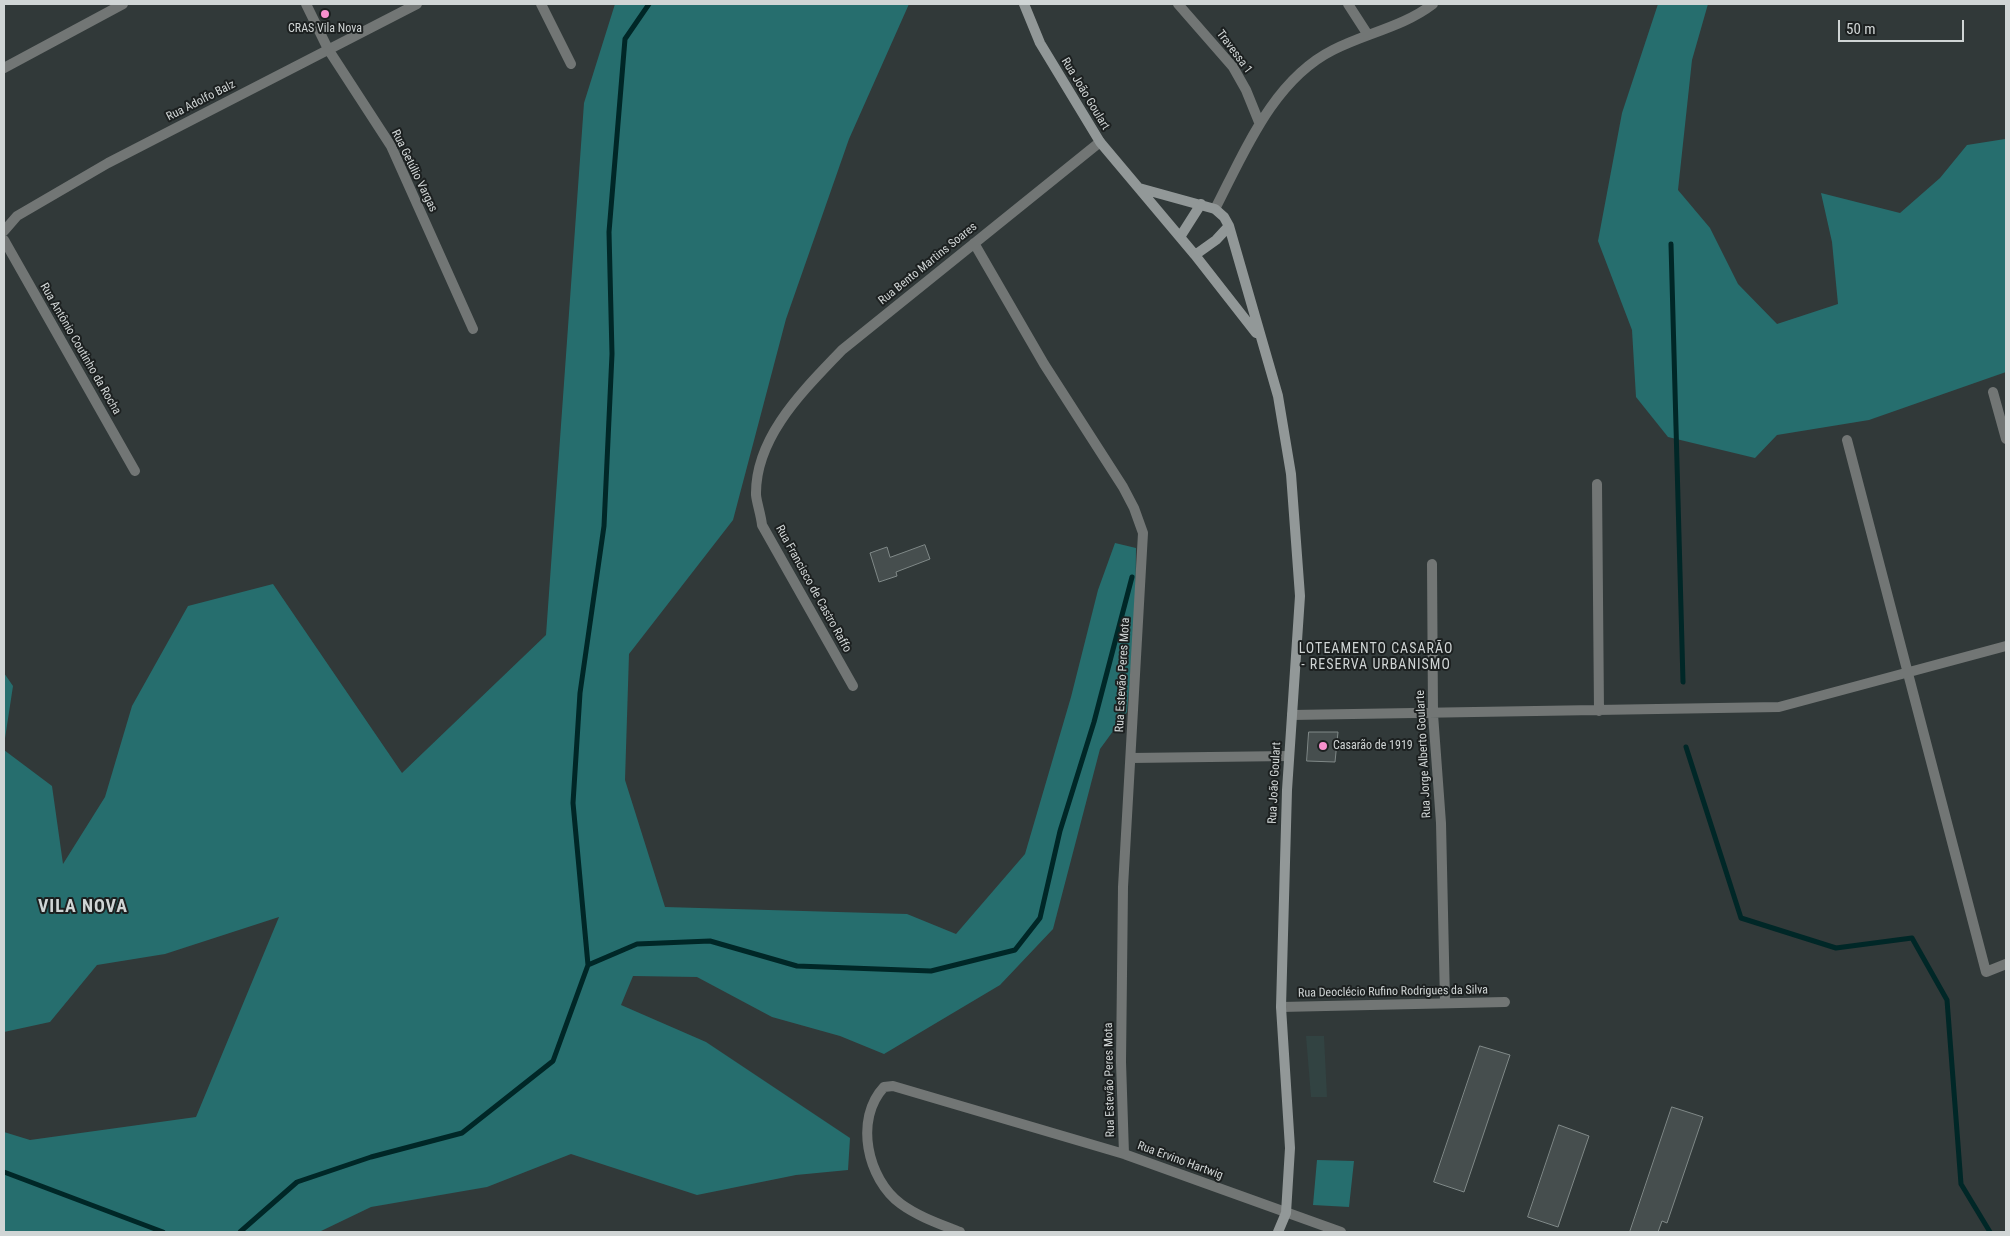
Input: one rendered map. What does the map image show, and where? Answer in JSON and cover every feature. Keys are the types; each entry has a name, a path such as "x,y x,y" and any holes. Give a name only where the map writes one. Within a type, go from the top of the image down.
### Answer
{"street":[{"path":"4,68 123,4"},
{"name":"Rua Getúlio Vargas","path":"306,4 328,49 391,146 473,329"},
{"name":"Rua Adolfo Balz","path":"4,231 17,216 108,164 417,4"},
{"path":"541,4 571,64"},
{"name":"Rua João Goulart","path":"1024,4 1040,43 1100,142 1195,255 1260,337"},
{"name":"Travessa 1","path":"1178,4 1233,67 1246,90 1259,122"},
{"path":"1348,4 1368,35"},
{"path":"1139,188 1215,209 1259,122 1301,72 1332,50 1417,16 1433,4"},
{"name":"Rua Bento Martins Soares","path":"784,418 809,386 842,350 1100,142"},
{"path":"1180,237 1201,204"},
{"name":"Rua João Goulart","path":"1215,209 1229,226 1278,396 1291,474 1300,596 1289,756 1281,1007 1290,1148 1286,1213 1278,1232"},
{"path":"1195,255 1216,240 1229,226"},
{"name":"Rua Antônio Coutinho da Rocha","path":"4,240 135,471"},
{"name":"Rua Estevão Peres Mota","path":"974,243 1044,364 1123,487 1134,508 1143,533 1123,887 1121,1062 1124,1154"},
{"path":"1993,392 2006,439"},
{"name":"Rua Francisco de Castro Raffo","path":"784,418 762,455 756,494 762,524 853,686"},
{"path":"1847,440 1986,972 2006,964"},
{"path":"1596,484 1599,710"},
{"name":"Rua Jorge Alberto Goularte","path":"1432,564 1433,714 1441,823 1446,1002"},
{"path":"1292,716 1779,707 2006,646"},
{"path":"1131,758 1289,756"},
{"name":"Rua Deoclécio Rufino Rodrigues da Silva","path":"1281,1007 1505,1002"},
{"name":"Rua Ervino Hartwig","path":"960,1232 926,1219 900,1203 878,1179 866,1142 870,1111 884,1087 892,1086 1124,1154 1341,1232"}],"shaded area":[{"path":"615,4 909,4 849,139 786,319 733,520 629,654 625,780 665,907 907,914 956,934 1025,854 1071,697 1098,590 1115,543 1136,548 1135,625 1127,712 1100,749 1053,929 1000,985 884,1054 840,1036 772,1017 697,977 633,976 621,1005 706,1042 850,1138 848,1170 796,1175 697,1195 571,1154 487,1187 371,1207 319,1232 4,1232 4,1132 30,1140 196,1117 279,917 165,954 97,965 50,1022 4,1032 4,750 52,786 63,864 105,797 132,706 188,606 273,584 402,773 546,635 584,103"},
{"path":"1658,4 1708,4 1692,60 1678,190 1710,228 1738,284 1777,324 1838,304 1832,242 1821,193 1900,213 1940,178 1967,145 2005,139 2006,372 1869,420 1777,435 1755,458 1668,437 1636,397 1632,330 1598,241 1622,113"},
{"path":"4,673 13,686 4,745"},
{"path":"1306,1036 1324,1036 1327,1097 1311,1097"},
{"path":"1317,1160 1354,1161 1349,1207 1313,1205"}],"building":[{"path":"925,545 930,559 896,572 897,576 879,582 870,553 887,547 890,557"},
{"name":"Casarão de 1919","path":"1309,732 1338,732 1335,762 1307,761"},
{"path":"1480,1046 1510,1055 1464,1192 1434,1182"},
{"path":"1672,1107 1703,1117 1667,1223 1662,1221 1658,1232 1630,1232"},
{"path":"1559,1125 1589,1136 1558,1227 1528,1217"}],"waterway":[{"path":"588,965 573,803 580,693 604,526 612,354 609,232 625,39 649,4"},
{"path":"1671,244 1683,682"},
{"path":"240,1232 297,1182 371,1157 462,1133 553,1061 588,965 637,944 710,941 797,966 931,971 1015,950 1040,918 1060,831 1094,722 1132,577"},
{"path":"1686,747 1741,918 1836,948 1912,938 1947,1000 1961,1184 1990,1232"},
{"path":"4,1172 163,1232"}],"place":[{"name":"CRAS Vila Nova","path":"325,14"},
{"name":"Casarão de 1919","path":"1323,746"}],"district":[{"name":"LOTEAMENTO CASARÃO - RESERVA URBANISMO","path":"1376,658"},
{"name":"VILA NOVA","path":"83,907"}]}
